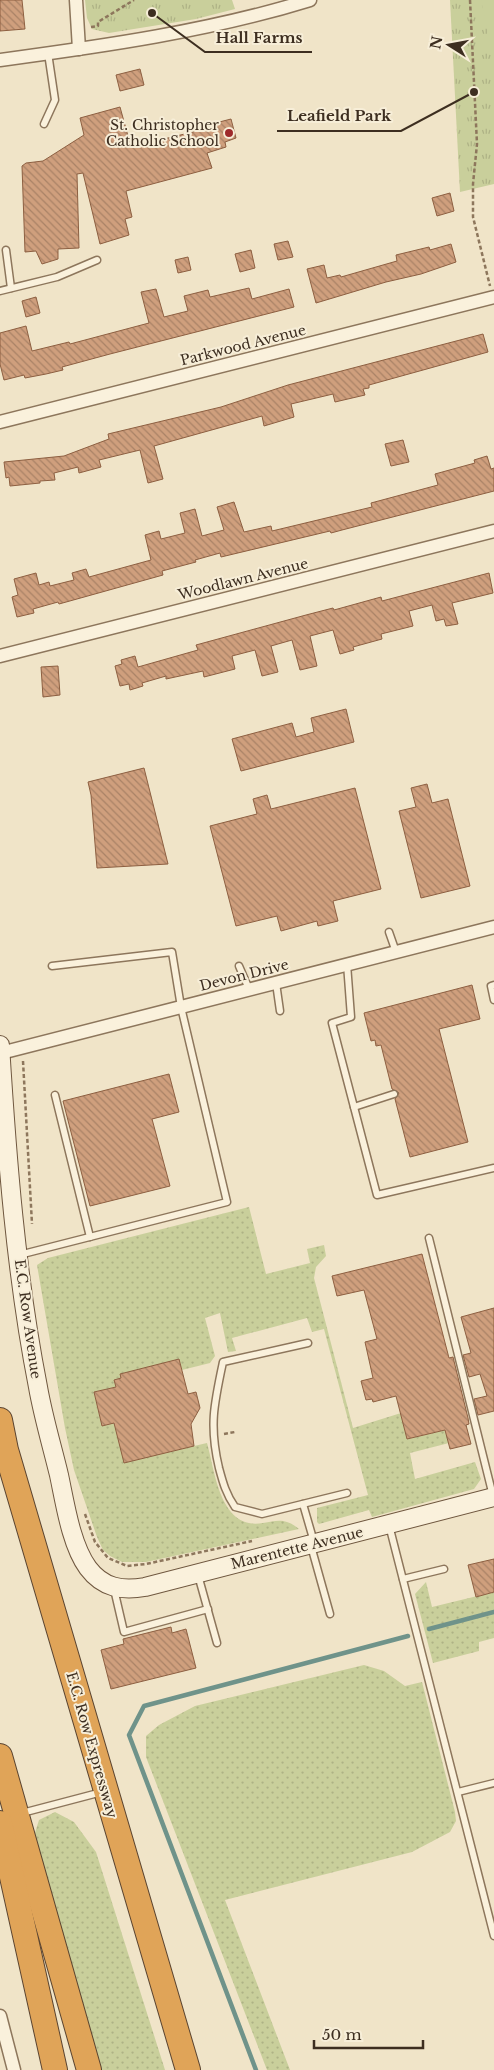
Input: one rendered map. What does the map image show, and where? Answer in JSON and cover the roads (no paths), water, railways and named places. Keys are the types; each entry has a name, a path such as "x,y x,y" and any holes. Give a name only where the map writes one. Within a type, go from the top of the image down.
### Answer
{"highway":[{"name":"E.C. Row Expressway","path":"0,1420 6,1450 188,2070"},
{"path":"0,1756 8,1819 55,2070"},
{"path":"8,1819 89,2070"},
{"path":"145,1926 197,2070"}],"street":[{"path":"76,0 79,49"},
{"path":"0,60 79,49 258,16 310,0"},
{"name":"Parkwood Avenue","path":"0,422 492,293"},
{"name":"Woodlawn Avenue","path":"0,656 494,530"},
{"name":"Devon Drive","path":"0,1053 494,927"},
{"name":"E.C. Row Avenue","path":"0,1045 18,1255 38,1387 71,1525 88,1567 107,1584"},
{"name":"Marentette Avenue","path":"107,1584 131,1590 494,1497"},
{"path":"1,2020 14,2070"}],"lane":[{"path":"44,124 55,100 48,53"},
{"path":"6,250 11,288"},
{"path":"0,291 57,277 97,260"},
{"path":"389,932 396,952"},
{"path":"18,1255 227,1202 181,1007 172,952 52,966"},
{"path":"347,964 351,1017 332,1023 377,1195 494,1168"},
{"path":"239,966 249,989"},
{"path":"276,983 280,1011"},
{"path":"494,985 491,986 494,1000"},
{"path":"55,1094 90,1237"},
{"path":"354,1107 394,1094"},
{"path":"429,1238 494,1497"},
{"path":"308,1342 223,1362 214,1406 212,1440 226,1494 235,1507 262,1514 348,1493"},
{"path":"303,1504 330,1614"},
{"path":"389,1524 494,1936"},
{"path":"403,1579 444,1569"},
{"path":"198,1573 217,1644"},
{"path":"107,1584 124,1632 208,1609"},
{"path":"458,1792 494,1783"},
{"path":"8,1819 105,1790"}],"waterway":[{"path":"429,1629 494,1612"},
{"path":"256,2070 129,1735 144,1706 408,1636"}],"place":[{"name":"Hall Farms","path":"152,13"},
{"name":"Leafield Park","path":"474,92"},
{"name":"St. Christopher Catholic School","path":"229,133"}]}
